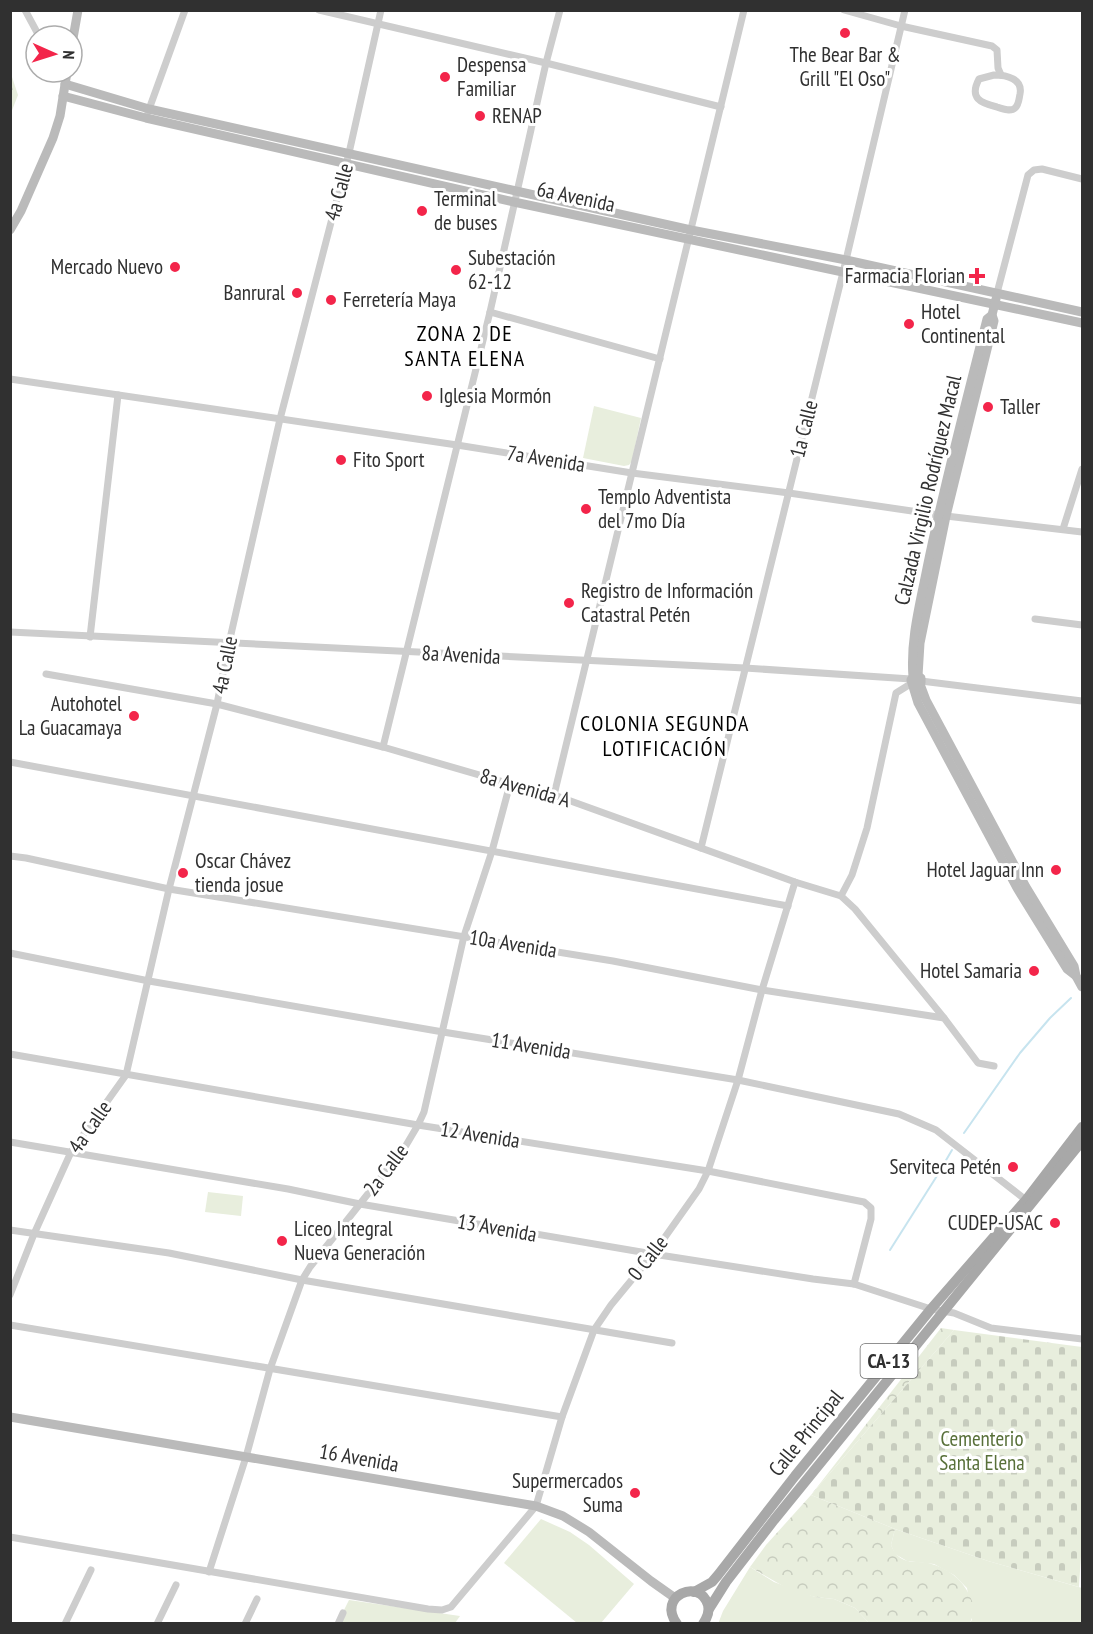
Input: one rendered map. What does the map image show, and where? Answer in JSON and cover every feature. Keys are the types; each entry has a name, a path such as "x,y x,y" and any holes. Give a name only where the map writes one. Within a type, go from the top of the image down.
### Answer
{"main road":[{"name":"Calle Principal","path":"694,1592 712,1582 718,1575 931,1309 1026,1200 1083,1127"},
{"name":"Calle Principal","path":"709,1609 726,1582 774,1520 1083,1141"},
{"name":"CA-13","path":"675,1598 684,1592 694,1592"},
{"path":"694,1592 704,1598 709,1609"},
{"path":"673,1622 671,1607 675,1598"},
{"name":"CA-13","path":"703,1623 709,1609"}],"street":[{"path":"24,10 32,24"},
{"path":"148,113 185,10"},
{"path":"319,10 722,107"},
{"name":"4a Calle","path":"10,1295 33,1234 71,1152 126,1075 169,889 217,704 228,643 280,419 349,153 381,10"},
{"path":"382,747 490,312 516,191 560,10"},
{"path":"554,795 744,10"},
{"path":"844,10 901,26 992,46 997,50 998,68 1001,75 1017,81 1021,87 1019,100 1014,109 1007,110 982,103 976,96 979,78 1001,75"},
{"name":"1a Calle","path":"701,848 846,260 905,10"},
{"path":"10,230 21,211 53,138 60,116 65,84"},
{"name":"6a Avenida","path":"65,84 148,113 346,164 514,202 843,271 1083,312"},
{"name":"6a Avenida","path":"63,96 349,153 691,230 846,260 996,298 1083,323"},
{"name":"Calzada Virgilio Rodríguez Macal","path":"1083,178 1042,169 1034,170 1028,175 992,315 987,319 942,515 915,681 918,703 1017,888 1067,969 1076,976 1083,987"},
{"path":"490,312 660,359"},
{"name":"7a Avenida","path":"10,379 632,473 1083,532"},
{"path":"90,637 118,395"},
{"path":"1064,529 1083,469"},
{"path":"1035,619 1083,625"},
{"name":"8a Avenida","path":"10,632 746,668 915,681 1083,701"},
{"name":"8a Avenida A","path":"46,674 217,704 554,795 795,882 841,896 855,909 944,1018"},
{"path":"841,896 852,875 867,828 896,693 915,681"},
{"path":"10,762 788,906"},
{"name":"2a Calle","path":"209,1572 246,1456 270,1369 302,1280 405,1147 423,1112 464,936 492,851 510,784"},
{"name":"10a Avenida","path":"10,856 169,889 613,961 762,990 944,1018"},
{"name":"0 Calle","path":"209,1572 428,1610 452,1607 536,1506 562,1417 594,1330 611,1305 653,1254 699,1189 708,1171 738,1080 762,990 795,882"},
{"name":"11 Avenida","path":"10,953 148,981 738,1080 899,1114 936,1130 1026,1200"},
{"path":"944,1018 978,1063 994,1066"},
{"name":"12 Avenida","path":"10,1054 418,1125 708,1171 864,1202 871,1208 871,1219 854,1284"},
{"name":"13 Avenida","path":"10,1142 653,1254 854,1284 931,1309 954,1313 991,1328 1083,1339"},
{"path":"10,1230 169,1253 302,1280 672,1344"},
{"path":"10,1325 562,1417"},
{"name":"16 Avenida","path":"10,1417 536,1506 563,1516 589,1532 675,1598"},
{"path":"10,1537 209,1572"},
{"path":"65,1623 91,1570"},
{"path":"157,1623 176,1585"},
{"path":"245,1623 257,1599"},
{"path":"338,1623 343,1613"}],"green space":[{"path":"11,74 18,95 11,113"},
{"path":"594,406 641,418 632,461 629,465 583,458"},
{"path":"208,1192 243,1196 241,1216 205,1212"},
{"path":"941,1328 954,1330 811,1495"},
{"name":"Cementerio Santa Elena","path":"954,1330 1082,1347 1082,1540 1079,1587 988,1561 895,1529 811,1495"},
{"path":"811,1495 895,1529 891,1545 900,1557 905,1560 935,1565 953,1575 966,1589 972,1601 973,1612 969,1624 868,1622 855,1608 834,1599 815,1597 790,1590 750,1567 766,1545"},
{"path":"541,1519 570,1532 589,1545 634,1584 601,1623 577,1623 504,1563"},
{"path":"895,1529 988,1561 1082,1588 1082,1623 969,1623 972,1620 967,1588 954,1575 934,1564 907,1561 895,1554 891,1545"},
{"path":"750,1567 774,1582 815,1597 834,1599 855,1608 868,1622 873,1623 718,1624 723,1611"},
{"path":"349,1600 460,1616 455,1623 337,1624"}],"waterway":[{"path":"964,1133 1020,1053 1071,998"},
{"path":"890,1250 952,1150"}],"place":[{"name":"The Bear Bar & Grill \"El Oso\"","path":"845,33"},
{"name":"Despensa Familiar","path":"445,77"},
{"name":"RENAP","path":"480,116"},
{"name":"Terminal de buses","path":"422,211"},
{"name":"Mercado Nuevo","path":"175,267"},
{"name":"Subestación 62-12","path":"456,270"},
{"name":"Farmacia Florian","path":"977,276"},
{"name":"Banrural","path":"297,293"},
{"name":"Ferretería Maya","path":"331,300"},
{"name":"Hotel Continental","path":"909,324"},
{"name":"Iglesia Mormón","path":"427,396"},
{"name":"Taller","path":"988,407"},
{"name":"Fito Sport","path":"341,460"},
{"name":"Templo Adventista del 7mo Día","path":"586,509"},
{"name":"Registro de Información Catastral Petén","path":"569,603"},
{"name":"Autohotel La Guacamaya","path":"134,716"},
{"name":"Hotel Jaguar Inn","path":"1056,870"},
{"name":"Oscar Chávez tienda josue","path":"183,873"},
{"name":"Hotel Samaria","path":"1034,971"},
{"name":"Serviteca Petén","path":"1013,1167"},
{"name":"CUDEP-USAC","path":"1055,1223"},
{"name":"Liceo Integral Nueva Generación","path":"282,1241"},
{"name":"Supermercados Suma","path":"635,1493"}],"district":[{"name":"ZONA 2 DE SANTA ELENA","path":"465,346"},
{"name":"COLONIA SEGUNDA LOTIFICACIÓN","path":"665,736"}]}
